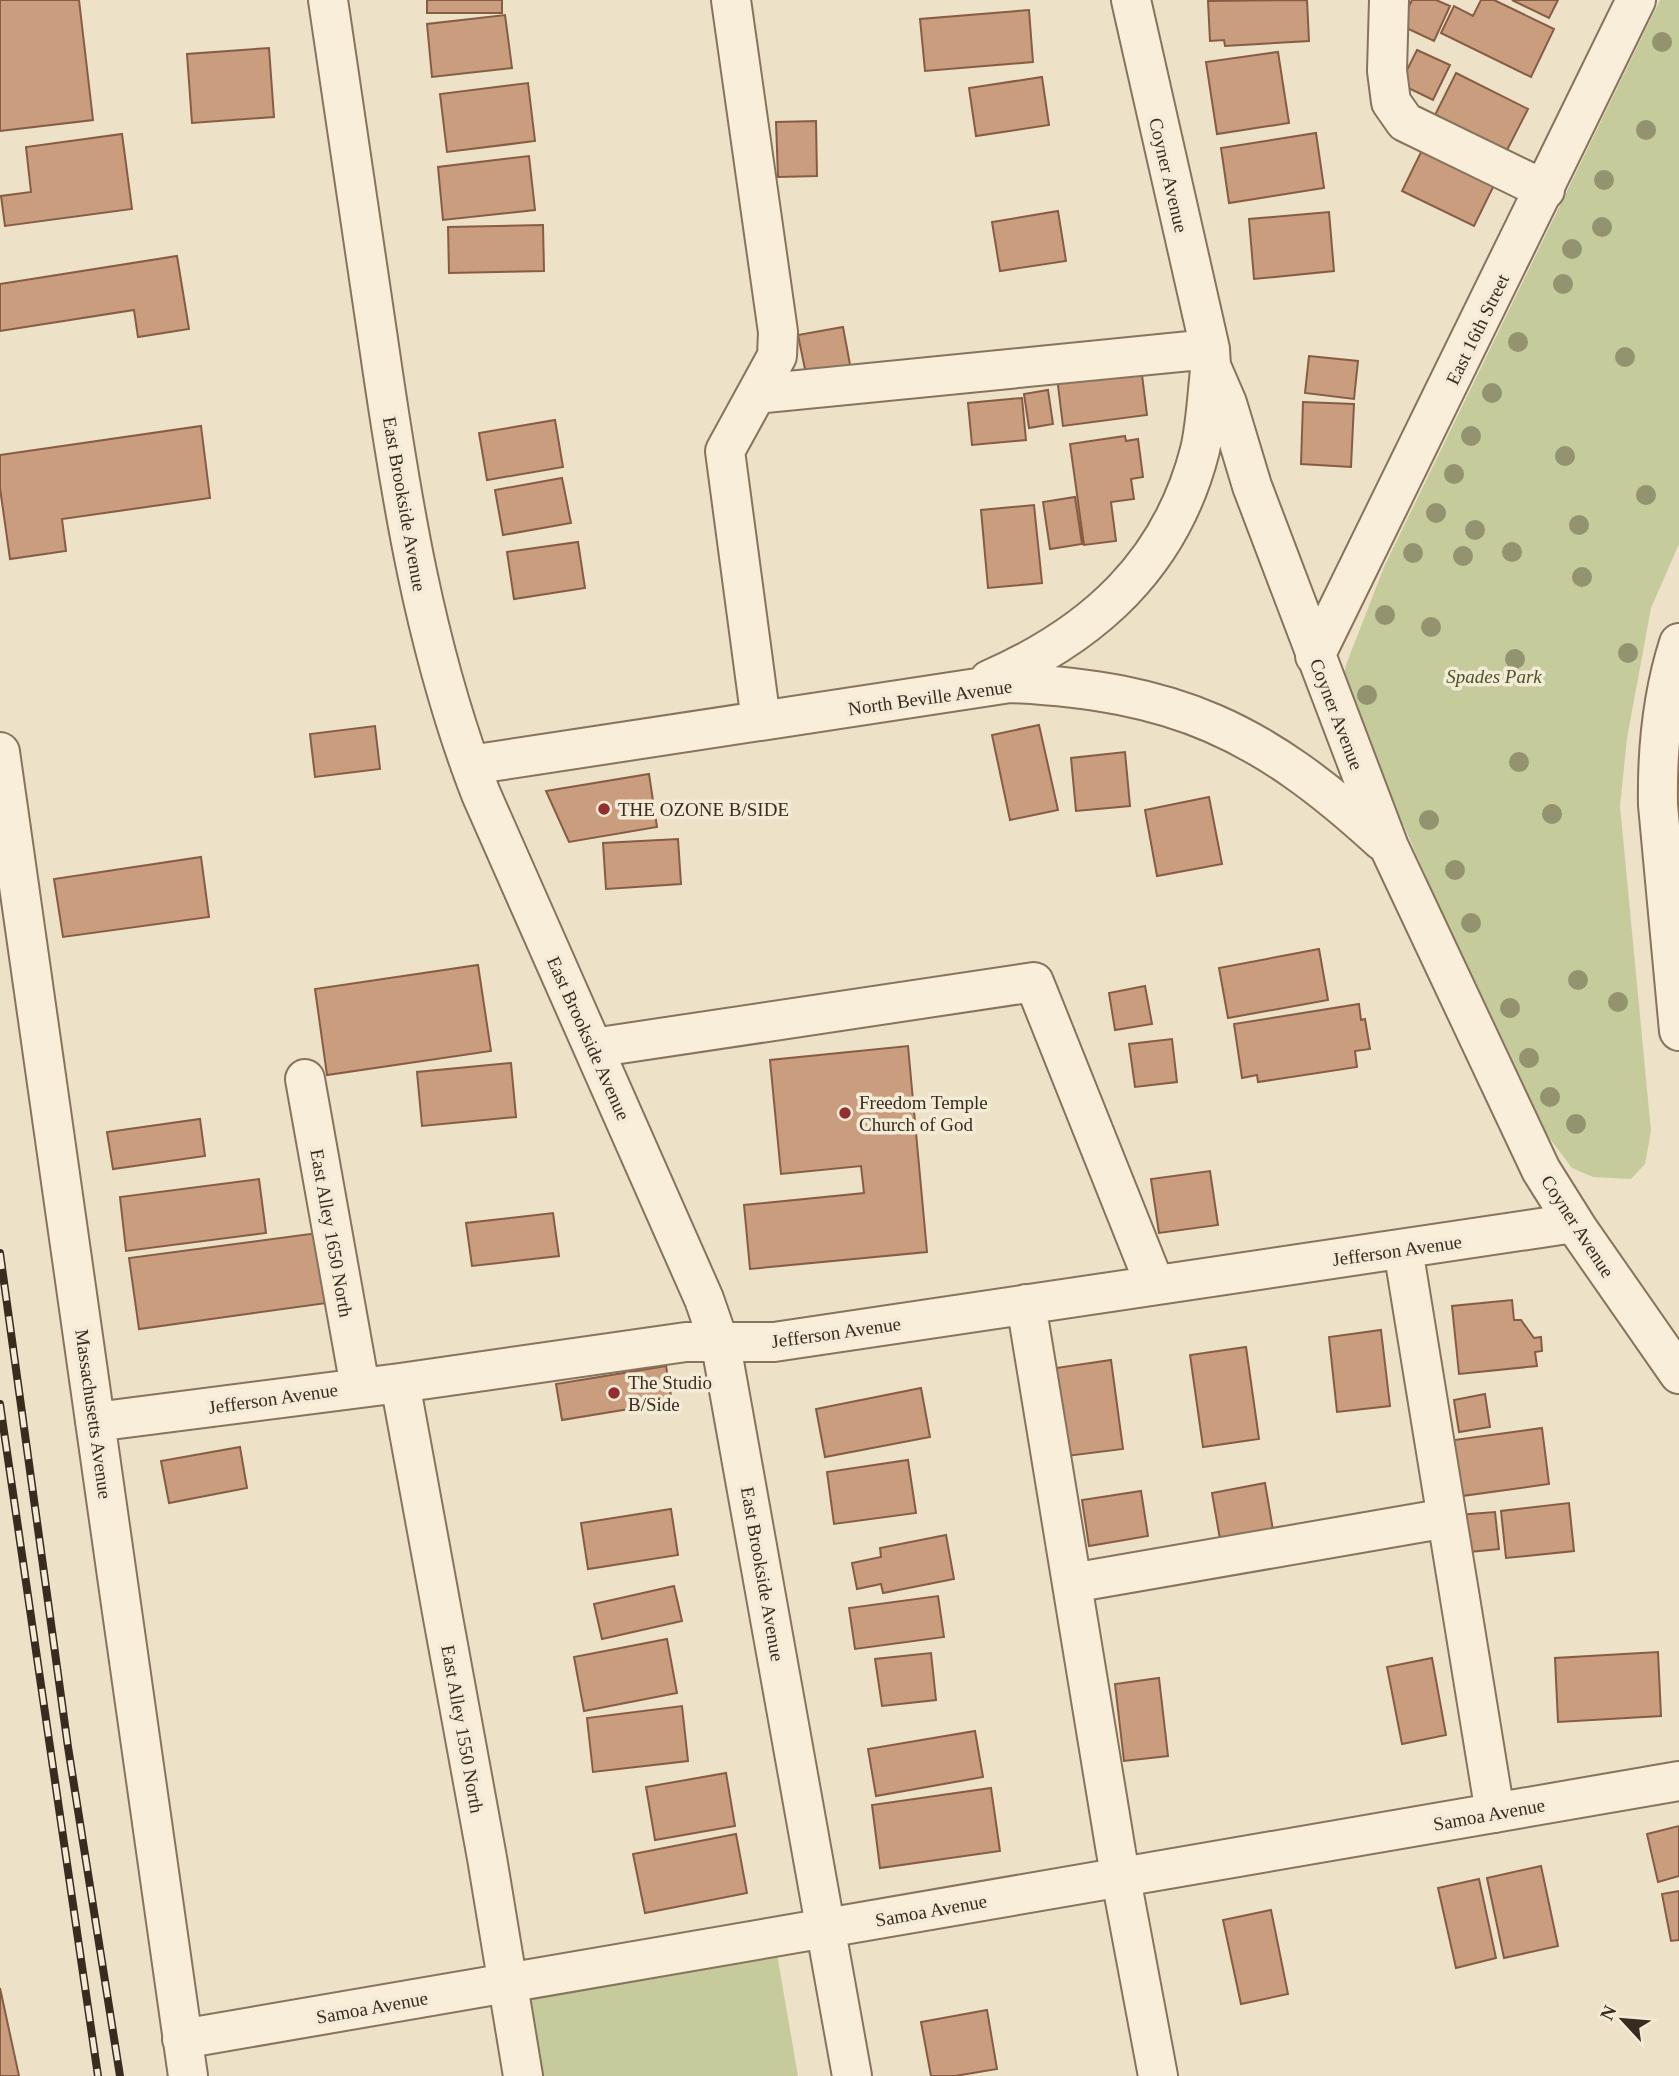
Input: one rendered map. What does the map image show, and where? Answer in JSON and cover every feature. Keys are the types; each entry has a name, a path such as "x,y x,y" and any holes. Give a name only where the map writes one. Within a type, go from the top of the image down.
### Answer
{"street":[{"name":"East Brookside Avenue","path":"328,0 409,534 428,624 458,734 470,765 704,1299 718,1339 828,1928 852,2076"},
{"path":"731,0 778,332 777,356 725,451 761,721"},
{"name":"Coyner Avenue","path":"1131,0 1210,356 1252,486 1389,847 1541,1170 1574,1223 1679,1374"},
{"path":"1389,0 1387,71 1391,102 1405,122 1545,190"},
{"name":"East 16th Street","path":"1315,656 1636,0"},
{"path":"757,394 1210,356 1200,448 1185,497 1162,543 1137,577 1106,609 1021,666 968,690"},
{"path":"1679,643 1665,697 1658,769 1679,1031"},
{"name":"North Beville Avenue","path":"470,765 1010,683 1063,685 1130,695 1198,717 1252,741 1302,772 1389,847"},
{"name":"Massachusetts Avenue","path":"0,752 188,2076"},
{"path":"593,1048 1034,982 1155,1285"},
{"name":"East Alley 1650 North","path":"305,1079 360,1387"},
{"name":"Jefferson Avenue","path":"95,1422 718,1339 774,1342 1574,1223"},
{"path":"1403,1249 1495,1813"},
{"path":"1026,1304 1121,1877 1158,2076"},
{"name":"East Alley 1550 North","path":"400,1383 523,2076"},
{"path":"1072,1583 1447,1518"},
{"name":"Samoa Avenue","path":"182,2039 1679,1781"}],"green space":[{"name":"Spades Park","path":"1660,0 1679,0 1679,544 1651,608 1627,738 1620,806 1651,1131 1645,1164 1631,1179 1593,1177 1572,1168 1538,1123 1471,979 1356,717 1344,676 1384,567"},
{"path":"777,1954 798,2076 538,2076 529,1998"}],"building":[{"path":"0,0 79,0 93,120 0,131"},
{"path":"427,0 502,0 502,13 427,13"},
{"path":"1307,0 1309,41 1225,46 1224,40 1210,41 1208,1"},
{"path":"1412,0 1436,0 1450,6 1434,41 1400,25"},
{"path":"1481,0 1494,0 1554,29 1531,77 1441,33 1454,6 1473,16"},
{"path":"1512,0 1558,0 1549,18"},
{"path":"1029,10 1033,62 925,71 920,19"},
{"path":"505,15 512,68 432,77 427,24"},
{"path":"269,48 274,117 192,123 187,54"},
{"path":"1417,50 1450,65 1433,100 1400,84"},
{"path":"1278,52 1289,123 1217,134 1206,62"},
{"path":"1456,73 1528,109 1504,156 1432,121"},
{"path":"1042,77 1049,125 976,136 969,88"},
{"path":"528,83 535,141 447,152 440,94"},
{"path":"816,121 817,176 778,177 776,122"},
{"path":"1316,133 1324,188 1229,203 1221,148"},
{"path":"122,134 132,209 5,226 1,196 31,192 26,147"},
{"path":"1426,142 1498,177 1474,226 1402,191"},
{"path":"529,156 535,210 443,220 438,167"},
{"path":"1058,211 1066,261 1000,271 992,222"},
{"path":"1329,212 1334,271 1254,279 1249,219"},
{"path":"543,225 544,271 449,273 448,227"},
{"path":"177,256 189,329 138,337 134,310 0,331 0,284"},
{"path":"843,327 851,370 807,379 798,335"},
{"path":"1309,356 1358,361 1354,399 1305,393"},
{"path":"1140,359 1147,415 1063,426 1056,369"},
{"path":"1048,390 1053,424 1029,428 1024,394"},
{"path":"1022,398 1026,440 972,445 968,403"},
{"path":"1303,402 1354,404 1351,467 1301,464"},
{"path":"555,420 563,467 487,480 479,433"},
{"path":"201,426 210,498 62,519 66,551 10,559 0,488 0,455"},
{"path":"1125,436 1126,441 1138,439 1143,477 1131,479 1134,499 1111,502 1116,541 1084,545 1070,444"},
{"path":"562,478 571,523 503,535 495,490"},
{"path":"1075,497 1082,544 1050,549 1043,502"},
{"path":"1034,505 1042,583 988,588 981,510"},
{"path":"578,542 585,588 514,599 507,552"},
{"path":"1039,725 1058,810 1010,820 992,735"},
{"path":"375,726 380,769 315,777 310,734"},
{"path":"1125,752 1130,806 1076,811 1071,758"},
{"name":"THE OZONE B/SIDE","path":"649,774 657,827 569,842 546,791"},
{"path":"1209,797 1222,864 1157,876 1145,810"},
{"path":"678,839 681,884 606,889 603,843"},
{"path":"201,857 209,917 63,937 54,879"},
{"path":"1319,949 1328,1000 1228,1018 1219,968"},
{"path":"478,965 491,1051 327,1075 315,989"},
{"path":"1145,986 1152,1024 1115,1030 1109,993"},
{"path":"1359,1004 1361,1020 1365,1019 1370,1049 1355,1051 1357,1067 1258,1082 1257,1075 1242,1078 1234,1024"},
{"path":"1172,1039 1177,1082 1135,1087 1129,1044"},
{"name":"Freedom Temple Church of God","path":"908,1046 927,1252 750,1269 744,1205 864,1193 861,1166 781,1174 770,1060"},
{"path":"511,1063 516,1117 422,1126 417,1072"},
{"path":"200,1119 205,1156 113,1169 107,1132"},
{"path":"1210,1171 1218,1225 1159,1233 1151,1179"},
{"path":"259,1179 266,1233 126,1251 120,1197"},
{"path":"553,1213 559,1256 472,1266 466,1223"},
{"path":"325,1232 334,1302 139,1329 129,1258"},
{"path":"1512,1300 1514,1320 1521,1320 1534,1338 1541,1337 1542,1351 1535,1352 1537,1366 1459,1374 1452,1306"},
{"path":"1381,1330 1390,1406 1337,1412 1329,1337"},
{"path":"1246,1347 1259,1439 1203,1447 1190,1355"},
{"path":"1111,1360 1123,1449 1067,1456 1056,1368"},
{"name":"The Studio B/Side","path":"666,1366 672,1402 562,1420 556,1384"},
{"path":"921,1388 930,1437 825,1457 816,1409"},
{"path":"1485,1394 1490,1427 1459,1432 1454,1400"},
{"path":"1542,1428 1549,1484 1462,1496 1454,1440"},
{"path":"240,1447 247,1488 169,1503 161,1461"},
{"path":"908,1460 916,1513 834,1524 827,1472"},
{"path":"1265,1483 1274,1536 1221,1545 1212,1493"},
{"path":"1141,1491 1148,1536 1089,1546 1082,1500"},
{"path":"1569,1503 1574,1551 1506,1558 1501,1511"},
{"path":"671,1509 678,1555 588,1569 581,1523"},
{"path":"1495,1512 1499,1549 1460,1553 1457,1515"},
{"path":"946,1535 954,1579 883,1593 881,1584 857,1589 852,1563 881,1557 880,1548"},
{"path":"674,1586 682,1621 602,1639 594,1604"},
{"path":"938,1596 944,1637 855,1649 849,1608"},
{"path":"667,1639 677,1693 584,1711 574,1657"},
{"path":"1658,1652 1661,1716 1558,1722 1555,1658"},
{"path":"931,1653 936,1700 882,1706 875,1659"},
{"path":"1432,1658 1446,1735 1402,1744 1387,1667"},
{"path":"1159,1678 1168,1756 1124,1761 1115,1684"},
{"path":"682,1706 688,1761 593,1772 587,1718"},
{"path":"975,1731 983,1777 876,1796 868,1749"},
{"path":"726,1773 735,1826 655,1840 646,1787"},
{"path":"991,1788 1000,1851 880,1868 872,1805"},
{"path":"1679,1826 1679,1876 1658,1882 1647,1834"},
{"path":"736,1834 747,1893 645,1913 633,1854"},
{"path":"1541,1866 1558,1946 1504,1958 1487,1878"},
{"path":"1479,1879 1496,1958 1456,1968 1438,1888"},
{"path":"1679,1891 1679,1940 1671,1941 1662,1894"},
{"path":"1271,1910 1288,1994 1241,2004 1223,1920"},
{"path":"0,1988 19,2076 0,2076"},
{"path":"987,2010 997,2069 955,2076 931,2076 921,2022"}],"railway":[{"path":"0,1253 68,1747 120,2076"},
{"path":"0,1404 98,2076"}],"place":[{"name":"THE OZONE B/SIDE","path":"604,809"},
{"name":"Freedom Temple Church of God","path":"845,1113"},
{"name":"The Studio B/Side","path":"614,1393"}]}
